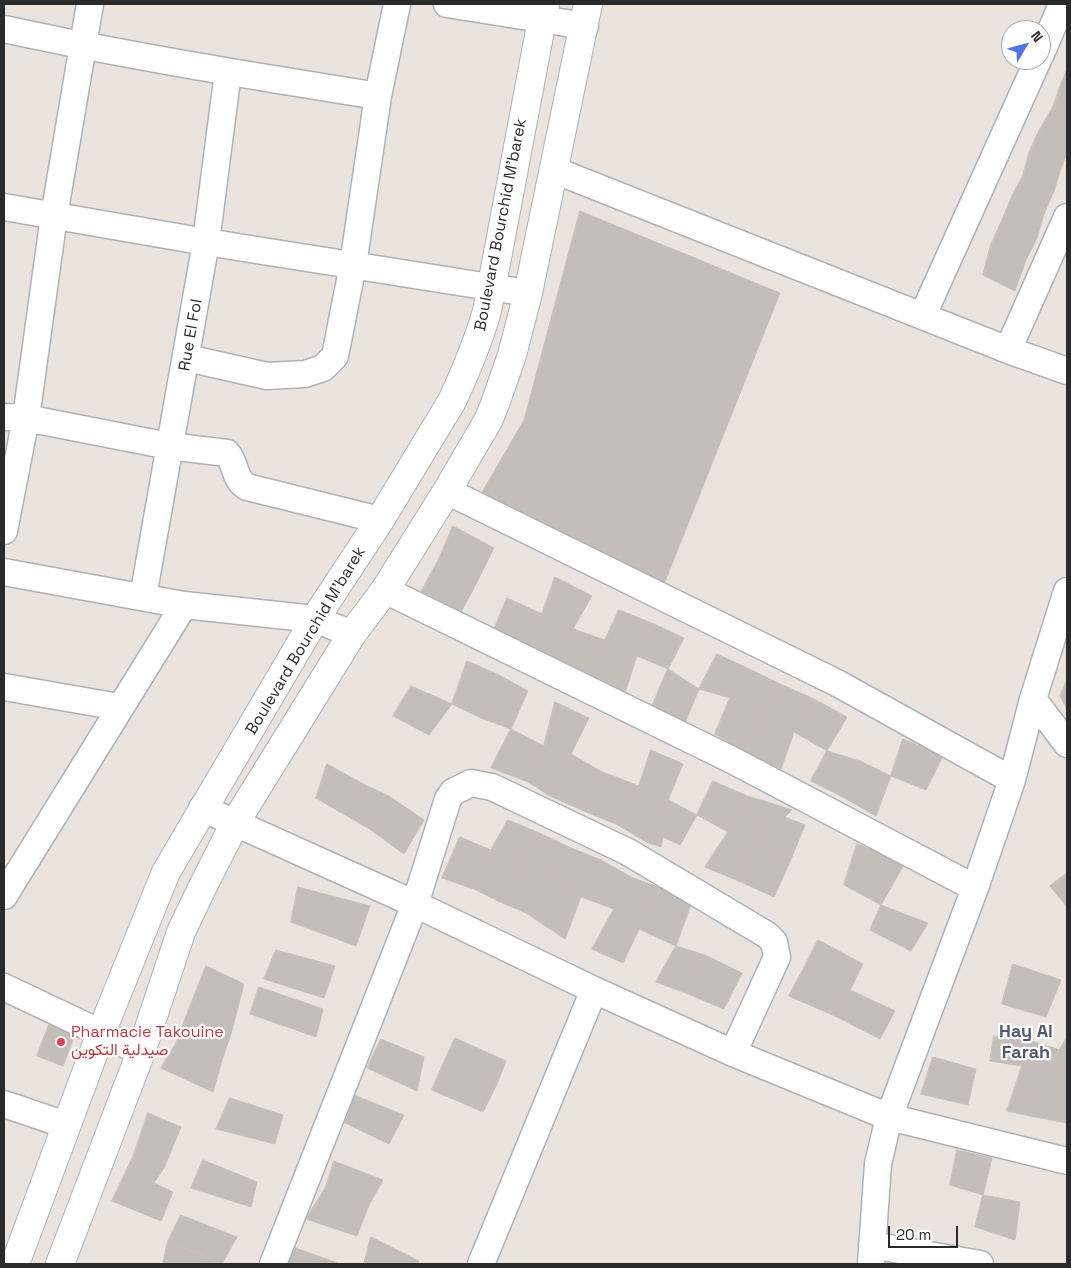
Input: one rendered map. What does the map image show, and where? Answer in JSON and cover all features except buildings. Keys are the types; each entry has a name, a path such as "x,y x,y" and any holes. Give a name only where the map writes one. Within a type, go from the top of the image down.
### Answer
{"main road":[{"name":"Boulevard Bourchid M'barek","path":"15,1264 101,1033 166,872 202,808 251,731 316,619 380,520 455,394 480,336 544,11"},
{"path":"60,1264 141,1052 181,932 235,823 352,634 385,590 447,491 488,419 496,401 512,355 528,293 587,15"}],"street":[{"path":"4,531 15,418 54,216 90,4"},
{"path":"187,358 267,376 305,374 323,368 335,356 353,265 378,96 397,4"},
{"path":"447,4 587,15"},
{"path":"1051,30 1062,4"},
{"path":"4,29 82,46 378,96"},
{"path":"924,315 1034,70"},
{"name":"Rue El Fol","path":"143,597 169,446 187,358 206,242 228,72"},
{"path":"554,170 924,315 1008,350 1067,371"},
{"path":"4,207 206,242 528,293"},
{"path":"1008,350 1067,217"},
{"path":"15,418 169,446 227,453 234,462 238,480 256,491 380,520"},
{"path":"447,491 837,682 1012,780"},
{"path":"4,572 184,604 316,619 352,634"},
{"path":"385,590 732,760 975,888"},
{"path":"973,1264 872,1254 878,1164 889,1117 975,888 1012,780 1032,699 1067,591"},
{"path":"4,896 184,604"},
{"path":"4,687 119,707"},
{"path":"1032,699 1067,744"},
{"path":"273,1264 415,904 448,799 453,792 471,783 492,787 628,852 767,935 774,942 777,957 733,1053"},
{"path":"202,808 415,904 594,990 733,1053 889,1117 1067,1161"},
{"path":"4,988 141,1052"},
{"path":"481,1264 594,990"},
{"path":"4,1104 66,1125"}],"place":[{"name":"Pharmacie Takouine صيدلية التكوين","path":"61,1042"}],"district":[{"name":"Hay Al Farah","path":"1026,1042"}]}
